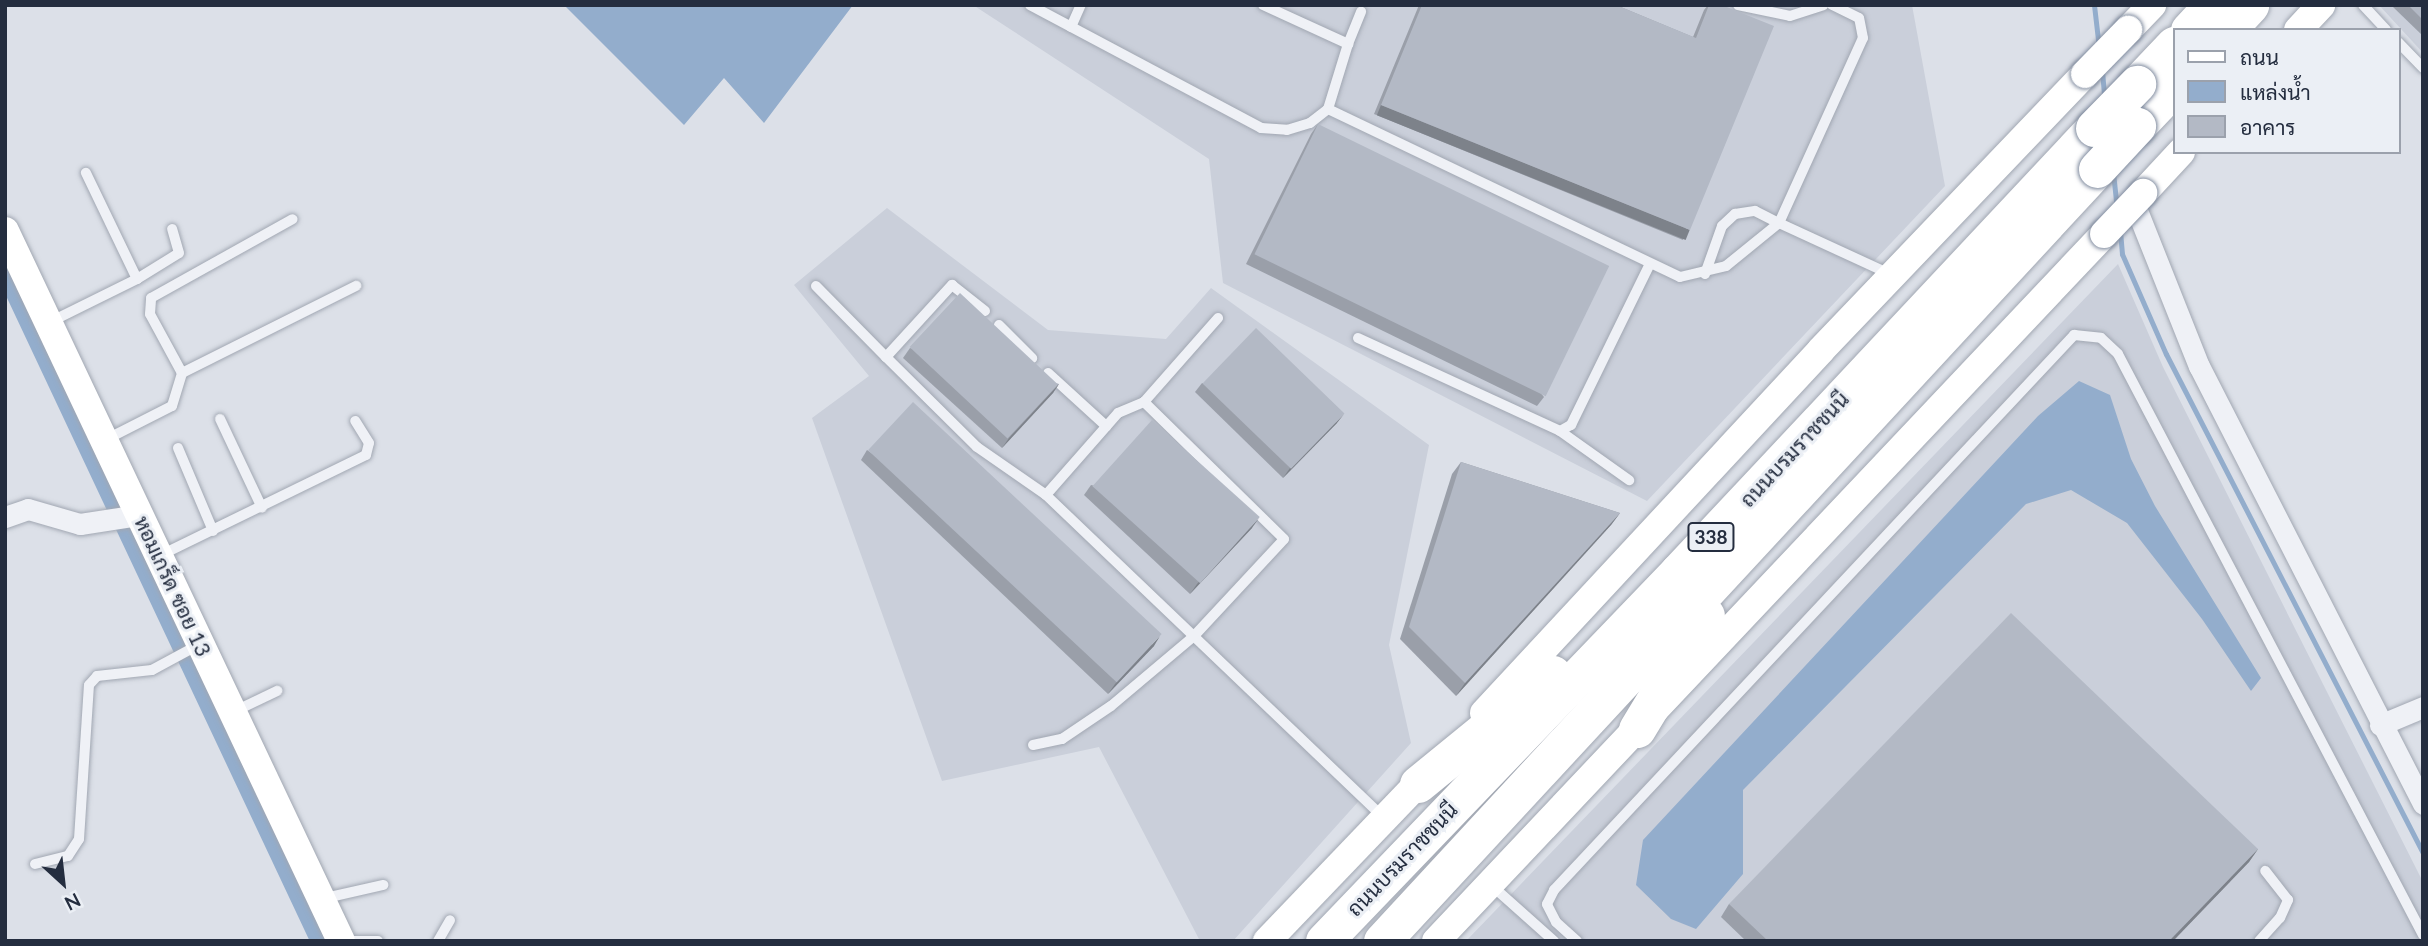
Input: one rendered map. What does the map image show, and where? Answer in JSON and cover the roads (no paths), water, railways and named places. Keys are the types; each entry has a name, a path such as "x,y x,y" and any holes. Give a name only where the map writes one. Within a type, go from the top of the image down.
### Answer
{"highway":[{"path":"2191,28 2213,5"},
{"path":"2229,28 2250,5"},
{"name":"ถนนบรมราชชนนี","path":"1324,941 1678,572 2172,47"},
{"name":"ถนนบรมราชชนนี","path":"1382,941 2172,89"},
{"path":"1637,729 1744,551"},
{"path":"1418,784 1678,572"}],"main road":[{"path":"1268,941 1893,275 2152,5"},
{"path":"2300,28 2321,5"},
{"path":"1436,941 2104,234 2140,203 2179,154"},
{"name":"หอมเกร็ด ซอย 13","path":"7,243 105,440 126,517 158,556 195,646 232,713 343,941"}],"street":[{"path":"2140,203 2199,366 2422,803"},
{"path":"5,517 28,509 80,524 126,517"},
{"path":"2381,725 2423,707"}],"lane":[{"path":"1030,5 1261,128 1287,130 1310,123 1328,109 1361,11"},
{"path":"1071,27 1081,5"},
{"path":"1263,5 1349,44"},
{"path":"1738,5 1790,16 1823,5"},
{"path":"1328,109 1650,264 1680,277 1705,274 1726,266 1779,223 1864,38 1859,18 1832,5"},
{"path":"2363,5 2384,28"},
{"path":"2400,44 2423,68"},
{"path":"86,173 137,279"},
{"path":"1705,274 1722,226 1735,214 1755,211 1893,275"},
{"path":"183,373 150,314 151,298 293,219"},
{"path":"48,323 137,279 179,253 172,229"},
{"path":"1560,431 1571,425 1650,264"},
{"path":"886,357 952,285 985,311"},
{"path":"105,440 172,406 183,373 356,286"},
{"path":"816,286 977,447 1046,495 1385,819"},
{"path":"1046,495 1118,413 1144,402 1218,318"},
{"path":"999,325 1032,358"},
{"path":"1577,941 1556,922 1547,904 1553,890 2074,335 2101,338 2118,354 2423,935"},
{"path":"1358,338 1560,431 1629,480"},
{"path":"1048,373 1106,426"},
{"path":"1033,746 1062,739 1111,706 1194,636 1284,539 1144,402"},
{"path":"220,419 262,508"},
{"path":"158,556 262,508 366,455 369,443 355,421"},
{"path":"178,447 213,531"},
{"path":"36,864 68,856 79,839 89,685 97,676 152,670 195,646"},
{"path":"232,713 277,691"},
{"path":"2259,941 2280,918 2288,900 2265,871"},
{"path":"1490,884 1554,941"},
{"path":"321,899 383,885"},
{"path":"438,941 450,920"},
{"path":"343,941 378,941"}],"water":[{"path":"564,5 853,5 764,123 724,78 684,125"},
{"path":"2079,381 2110,395 2131,459 2155,506 2261,678 2251,691 2202,619 2127,523 2071,490 2026,504 1743,790 1743,874 1696,929 1671,919 1636,885 1643,840 2038,416"}],"waterway":[{"path":"2094,5 2099,48"},
{"path":"2102,71 2104,96"},
{"path":"2113,172 2117,208"},
{"path":"2120,231 2122,254 2166,354 2423,853"},
{"path":"5,272 320,941"}]}
